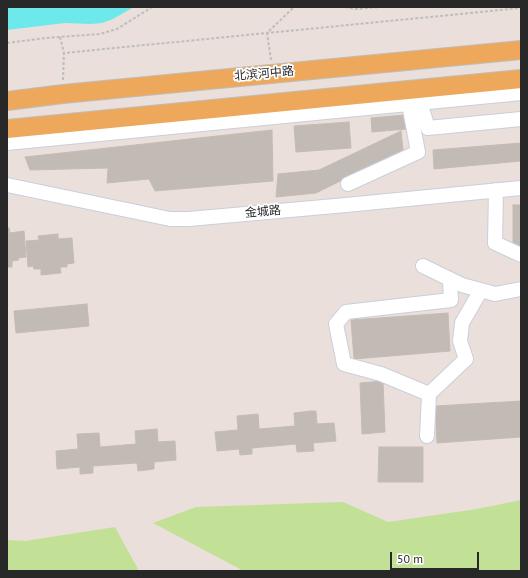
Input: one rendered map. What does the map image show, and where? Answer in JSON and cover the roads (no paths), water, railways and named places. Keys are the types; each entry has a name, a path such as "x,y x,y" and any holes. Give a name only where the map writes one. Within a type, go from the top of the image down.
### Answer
{"main road":[{"name":"北滨河中路","path":"7,101 62,94 273,73 521,50"},
{"path":"7,129 521,79"}],"street":[{"path":"7,143 521,93"},
{"path":"414,103 428,128 521,119"},
{"path":"348,184 418,152 414,103"},
{"name":"金城路","path":"7,185 170,219 189,219 521,188"},
{"path":"496,190 496,243 521,255"},
{"path":"423,266 462,285 495,294 521,290"},
{"path":"429,394 381,374 344,364 336,324 346,312 451,300 450,279"},
{"path":"427,436 429,394 466,359 460,341 462,323 481,290"}],"water":[{"path":"7,7 134,7 113,19 102,23 65,23 7,30"}]}
